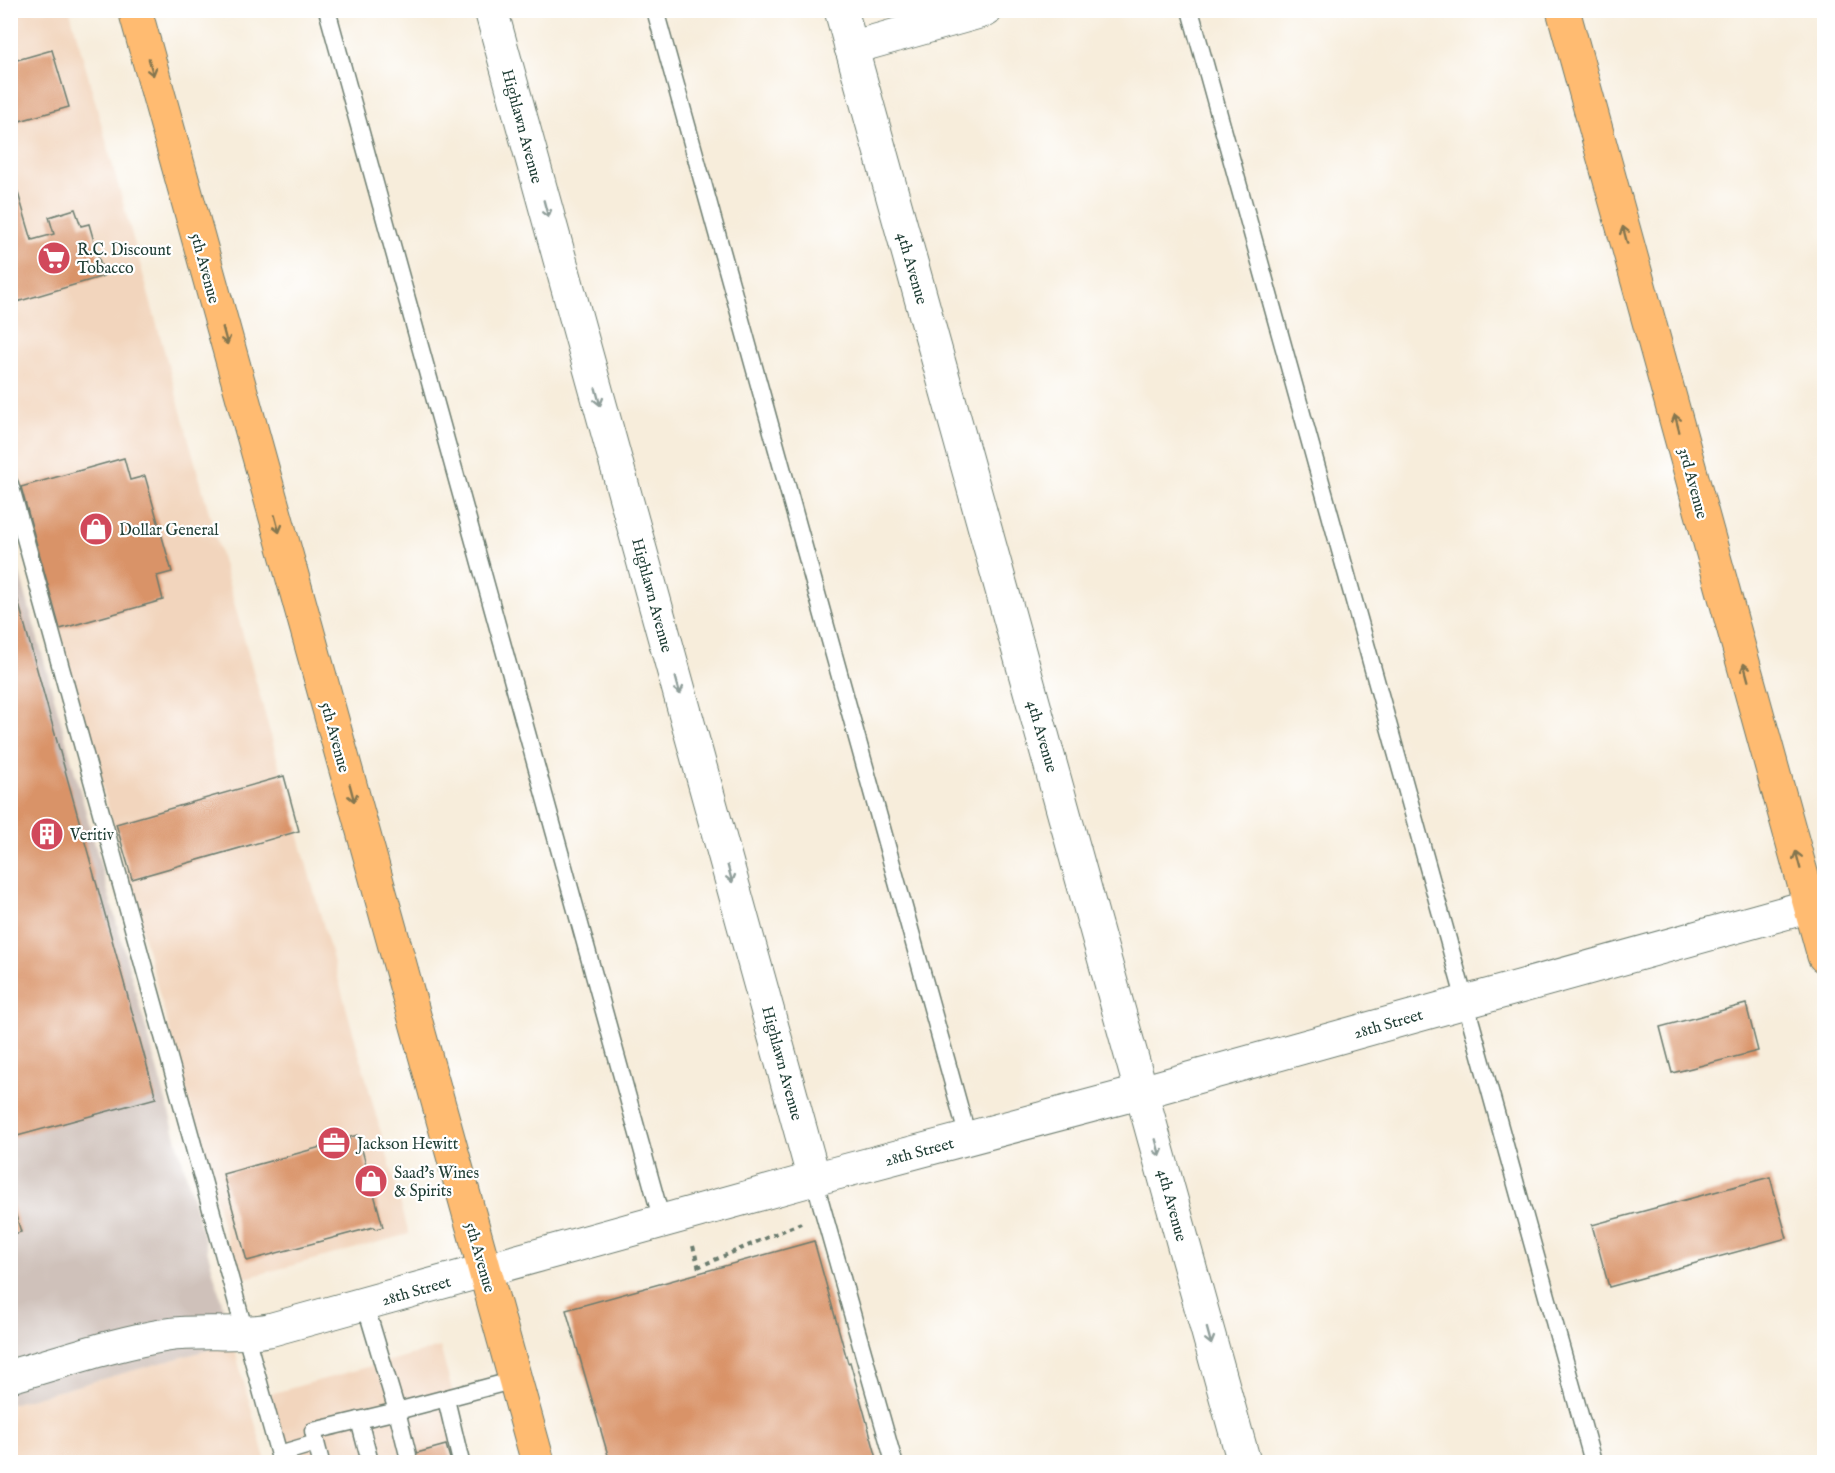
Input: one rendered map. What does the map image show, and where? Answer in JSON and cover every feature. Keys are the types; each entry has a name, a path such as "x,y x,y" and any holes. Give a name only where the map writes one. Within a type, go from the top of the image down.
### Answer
{"main road":[{"name":"5th Avenue","path":"135,10 538,1462"},
{"name":"3rd Avenue","path":"1563,10 1817,904 1824,956"}],"street":[{"name":"Highlawn Avenue","path":"491,10 814,1179"},
{"name":"4th Avenue","path":"841,10 1244,1462"},
{"path":"851,48 986,10"},
{"name":"28th Street","path":"10,1376 148,1339 185,1333 269,1330 814,1179 1142,1092 1817,904"}],"lane":[{"path":"327,10 662,1221"},
{"path":"655,10 968,1138"},
{"path":"1190,10 1593,1462"},
{"path":"10,484 280,1458 316,1443"},
{"path":"814,1179 894,1462"},
{"path":"365,1304 408,1455"},
{"path":"321,1462 313,1431 515,1380"},
{"path":"446,1399 461,1462"},
{"path":"359,1420 370,1462"}],"path":[{"path":"694,1249 699,1270 802,1222 805,1214"}],"shaded area":[{"path":"10,11 70,11 409,1234 238,1280 11,455"},
{"path":"10,538 233,1343 11,1404 10,1404"},
{"path":"233,1343 266,1462 11,1462 11,1404"},
{"path":"440,1347 472,1462 289,1462 270,1394"}],"building":[{"path":"52,50 69,107 16,122 10,101 10,62"},
{"name":"R.C. Discount Tobacco","path":"15,183 32,240 54,234 49,217 75,209 81,226 89,224 104,276 10,304 10,185"},
{"name":"Dollar General","path":"124,458 130,480 145,476 172,572 157,576 163,600 60,629 21,487"},
{"name":"Veritiv","path":"10,572 156,1098 10,1138"},
{"path":"284,776 299,831 132,879 116,824"},
{"path":"1746,1004 1758,1051 1672,1073 1660,1027"},
{"path":"358,1135 383,1227 375,1229 374,1227 247,1261 223,1174"},
{"path":"1770,1177 1787,1238 1609,1287 1592,1225"},
{"path":"10,1196 21,1232 10,1235"},
{"path":"814,1241 878,1462 610,1462 566,1310"},
{"path":"446,1445 451,1462 384,1462"}],"place":[{"name":"R.C. Discount Tobacco","path":"54,258"},
{"name":"Dollar General","path":"96,529"},
{"name":"Veritiv","path":"47,834"},
{"name":"Jackson Hewitt","path":"334,1143"},
{"name":"Saad's Wines & Spirits","path":"371,1181"}]}
